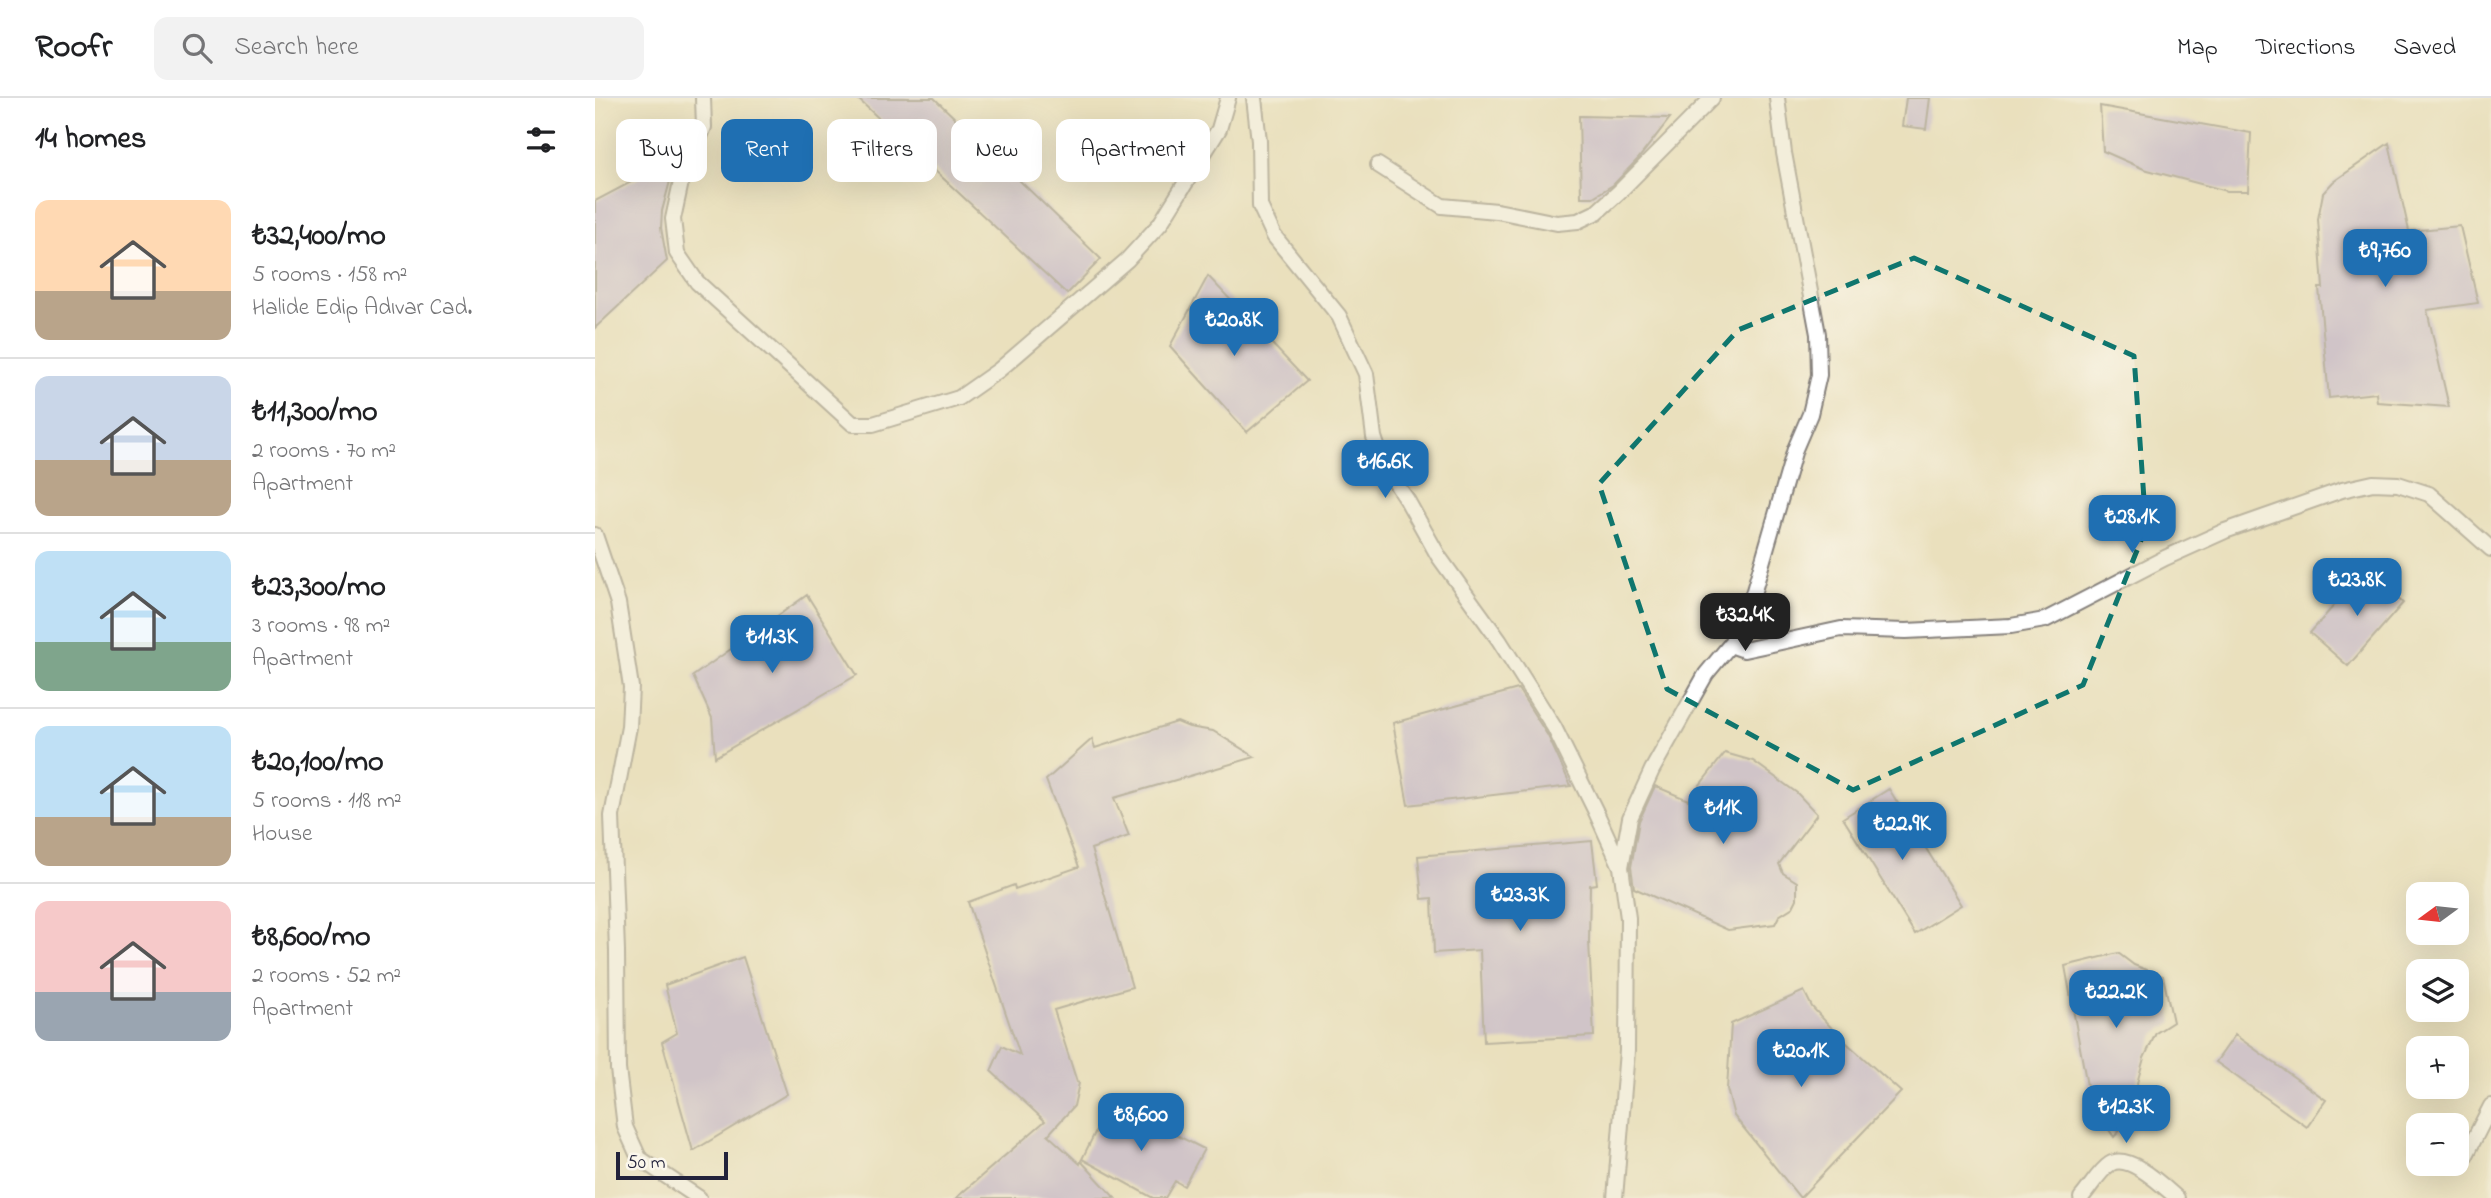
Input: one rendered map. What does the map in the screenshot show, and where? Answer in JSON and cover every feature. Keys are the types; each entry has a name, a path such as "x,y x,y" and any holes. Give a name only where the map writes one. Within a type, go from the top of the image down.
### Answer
{"street":[{"path":"703,98 704,127 681,182 673,219 677,253 697,282 853,424 873,424 959,397 999,370 1127,261 1160,224 1219,129 1228,98"},
{"path":"1254,98 1259,141 1260,205 1274,236 1339,316 1366,374 1374,437 1383,464 1439,557 1499,640 1554,727 1597,811 1621,867 1628,918 1627,1051 1615,1198"},
{"path":"1378,165 1442,206 1497,211 1557,223 1578,221 1597,212 1619,192 1712,98"},
{"path":"1621,867 1630,818 1652,770 1706,674 1730,645 1751,601 1795,449 1810,414 1819,375 1818,334 1784,153 1777,98"},
{"path":"1730,645 1744,650 1841,629 1906,631 2011,626 2045,620 2165,558 2225,531 2342,490 2372,483 2398,484 2429,494 2491,549"},
{"path":"595,535 618,603 631,687 629,727 612,816 618,1069 625,1127 639,1158 699,1198"},
{"path":"2469,1149 2491,1106"},
{"path":"2081,1198 2109,1164 2118,1161 2148,1172 2177,1198"}],"highlighted area":[{"path":"1914,258 2134,356 2146,528 2083,685 1853,790 1667,689 1599,484 1738,330"}],"building":[{"path":"857,98 934,98 956,119 951,119 951,182 1021,182 1101,259 1067,294 937,173 937,119 880,119"},
{"path":"1906,98 1930,98 1926,129 1902,126"},
{"path":"2100,106 2251,133 2248,191 2227,191 2144,169 2103,151"},
{"path":"1579,116 1670,118 1638,159 1613,185 1593,197 1581,197"},
{"path":"2389,143 2409,231 2460,226 2478,303 2427,310 2449,407 2377,402 2376,393 2329,398 2319,288 2323,288 2318,219 2323,193 2333,182"},
{"path":"631,182 670,182 662,211 661,228 667,261 595,328 595,201"},
{"path":"1208,276 1307,381 1247,432 1170,346"},
{"path":"2365,570 2403,603 2348,666 2310,633"},
{"path":"807,595 857,675 715,757 712,718 693,676"},
{"path":"1518,689 1548,736 1571,786 1408,805 1393,723"},
{"path":"1177,722 1213,731 1255,757 1114,798 1129,836 1091,849 1132,987 1054,1010 1079,1083 1074,1106 1048,1135 1080,1164 1081,1161 1115,1198 956,1198 1045,1121 991,1071 1002,1046 1020,1055 968,902 1014,885 1015,889 1079,867 1046,780 1092,739 1095,748"},
{"path":"1725,753 1753,761 1797,793 1817,814 1779,864 1783,873 1797,882 1797,899 1793,907 1779,916 1775,924 1728,930 1634,888 1631,867 1639,821 1655,786 1688,800"},
{"path":"1889,789 1961,905 1915,934 1843,818"},
{"path":"1592,841 1597,884 1590,885 1589,942 1594,1036 1484,1042 1480,950 1434,953 1432,898 1422,899 1418,856"},
{"path":"2118,953 2134,965 2163,976 2173,1022 2156,1033 2144,1058 2137,1083 2141,1106 2114,1137 2090,1102 2065,966"},
{"path":"743,957 787,1094 693,1151 662,1042 677,1033 665,985"},
{"path":"1804,991 1812,1007 1839,1036 1901,1092 1800,1198 1734,1116 1727,1089 1731,1024"},
{"path":"2235,1035 2326,1100 2307,1127 2216,1062"},
{"path":"1110,1102 1204,1149 1184,1186 1175,1181 1165,1198 1153,1198 1082,1159"}]}
